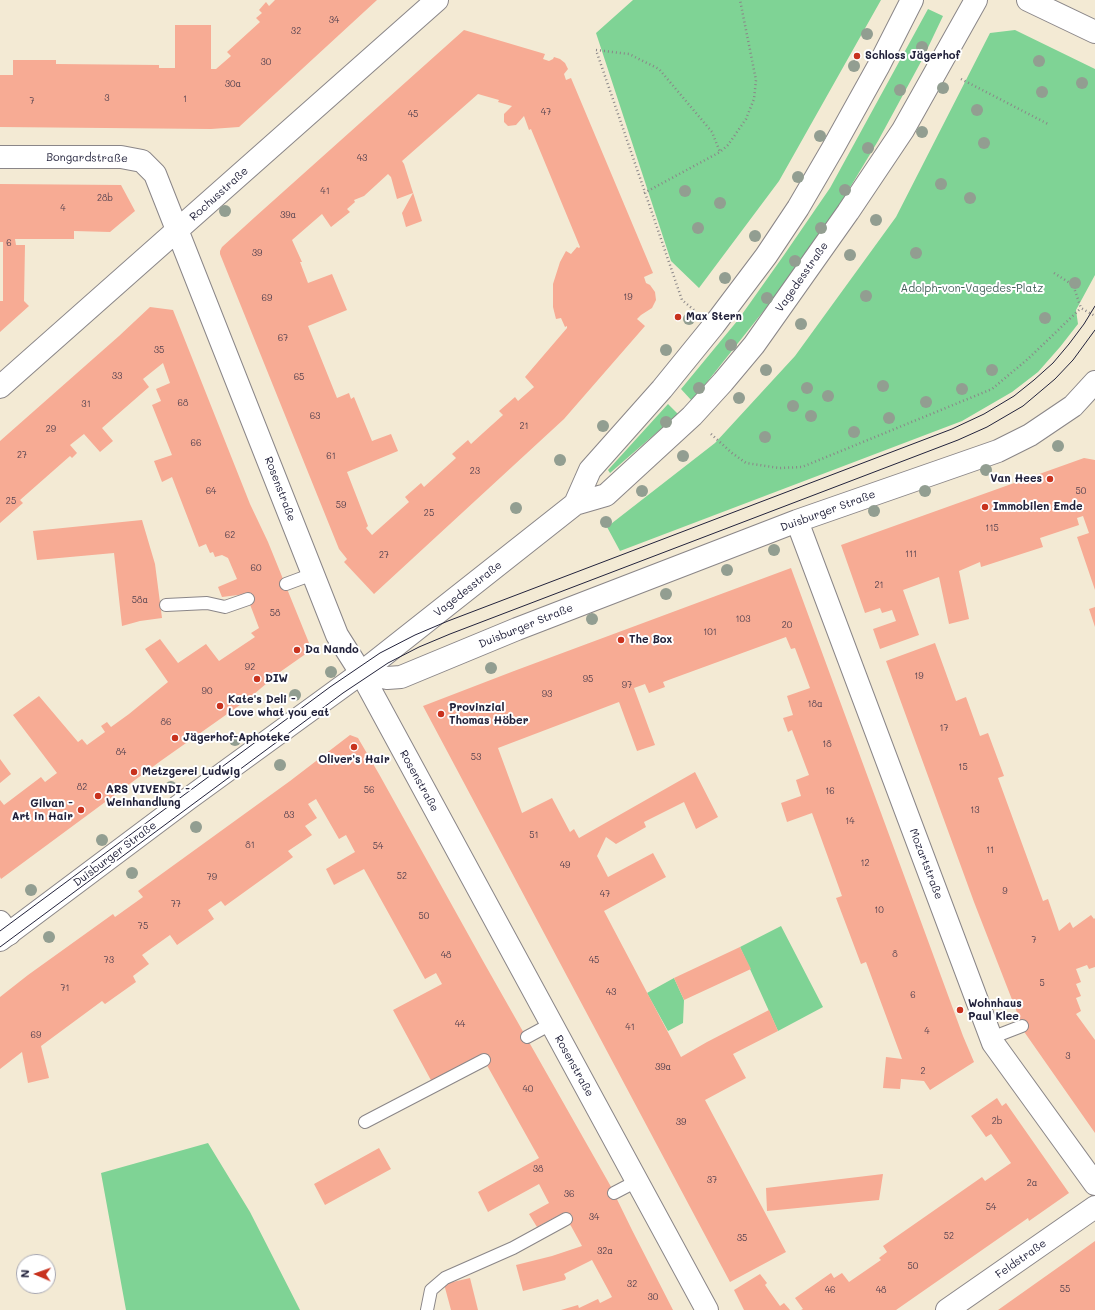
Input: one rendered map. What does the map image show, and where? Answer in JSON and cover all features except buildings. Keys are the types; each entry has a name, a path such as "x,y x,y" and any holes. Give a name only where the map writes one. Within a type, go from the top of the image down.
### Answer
{"street":[{"name":"Rochusstraße","path":"0,387 437,0"},
{"name":"Vagedesstraße","path":"575,504 590,470 662,389 714,325 766,256 798,208 834,148 912,0"},
{"name":"Vagedesstraße","path":"361,673 575,504 606,495 692,416 754,345 839,225 903,130 976,0"},
{"path":"1028,0 1095,32"},
{"name":"Bongardstraße","path":"0,157 121,157 142,161 155,174 178,230"},
{"name":"Rosenstraße","path":"178,230 338,635 361,673 707,1310"},
{"name":"Duisburger Straße","path":"3,932 361,673 387,678 401,678 517,629 797,521 998,451 1030,435 1073,406 1094,384"},
{"name":"Mozartstraße","path":"797,521 993,1044 1095,1184"},
{"name":"Feldstraße","path":"947,1310 1095,1207"}],"lane":[{"path":"286,584 313,574"},
{"path":"166,605 207,603 225,607 248,599"},
{"path":"527,1037 551,1024"},
{"path":"991,1038 1022,1026"},
{"path":"365,1122 484,1060"},
{"path":"614,1193 637,1181"},
{"path":"427,1310 431,1290 445,1278 513,1248 566,1219"}],"path":[{"path":"644,193 720,152 728,145 746,119 754,99 756,80 740,0"},
{"path":"714,325 682,300 596,50 629,54 659,69 712,132 720,152"},
{"path":"938,68 1048,124"},
{"path":"1054,273 1073,285 1081,308 1095,316"},
{"path":"692,416 732,453 746,463 779,468 802,467 992,388 1029,358 1081,308"}],"green space":[{"path":"633,0 881,0 779,181 699,288 671,261 596,33"},
{"path":"928,9 943,16 923,58 878,141 831,219 777,294 692,401 681,389 738,320 830,188"},
{"name":"Adolph-von-Vagedes-Platz","path":"1015,30 1095,69 1095,275 1076,310 1078,324 1038,372 1012,392 962,421 620,551 607,527 715,443 795,356 896,217 990,33"},
{"path":"668,404 678,414 610,473 608,470"},
{"path":"781,926 823,1007 778,1031 740,947"},
{"path":"674,978 684,1000 683,1023 668,1031 647,993"},
{"path":"208,1143 250,1212 300,1310 126,1310 101,1173"}],"tram line":[{"path":"0,931 330,687 380,653 415,635 448,621 952,429 984,414 1014,396 1053,363 1084,324 1095,306"},
{"path":"0,947 343,693 388,663 419,647 450,634 958,440 987,427 1023,406 1055,379 1073,360 1095,330"}],"place":[{"name":"Schloss Jägerhof","path":"857,56"},
{"name":"Max Stern","path":"678,317"},
{"name":"Van Hees","path":"1050,479"},
{"name":"Immobilen Emde","path":"985,507"},
{"name":"The Box","path":"621,640"},
{"name":"Da Nando","path":"297,650"},
{"name":"DIW","path":"257,679"},
{"name":"Kate's Deli - Love what you eat","path":"220,706"},
{"name":"Provinzial Thomas Höber","path":"441,714"},
{"name":"Jägerhof-Aphoteke","path":"175,738"},
{"name":"Oliver's Hair","path":"354,747"},
{"name":"Metzgerei Ludwig","path":"134,772"},
{"name":"ARS VIVENDI - Weinhandlung","path":"98,796"},
{"name":"Gilvan - Art in Hair","path":"81,810"},
{"name":"Wohnhaus Paul Klee","path":"960,1010"}]}
